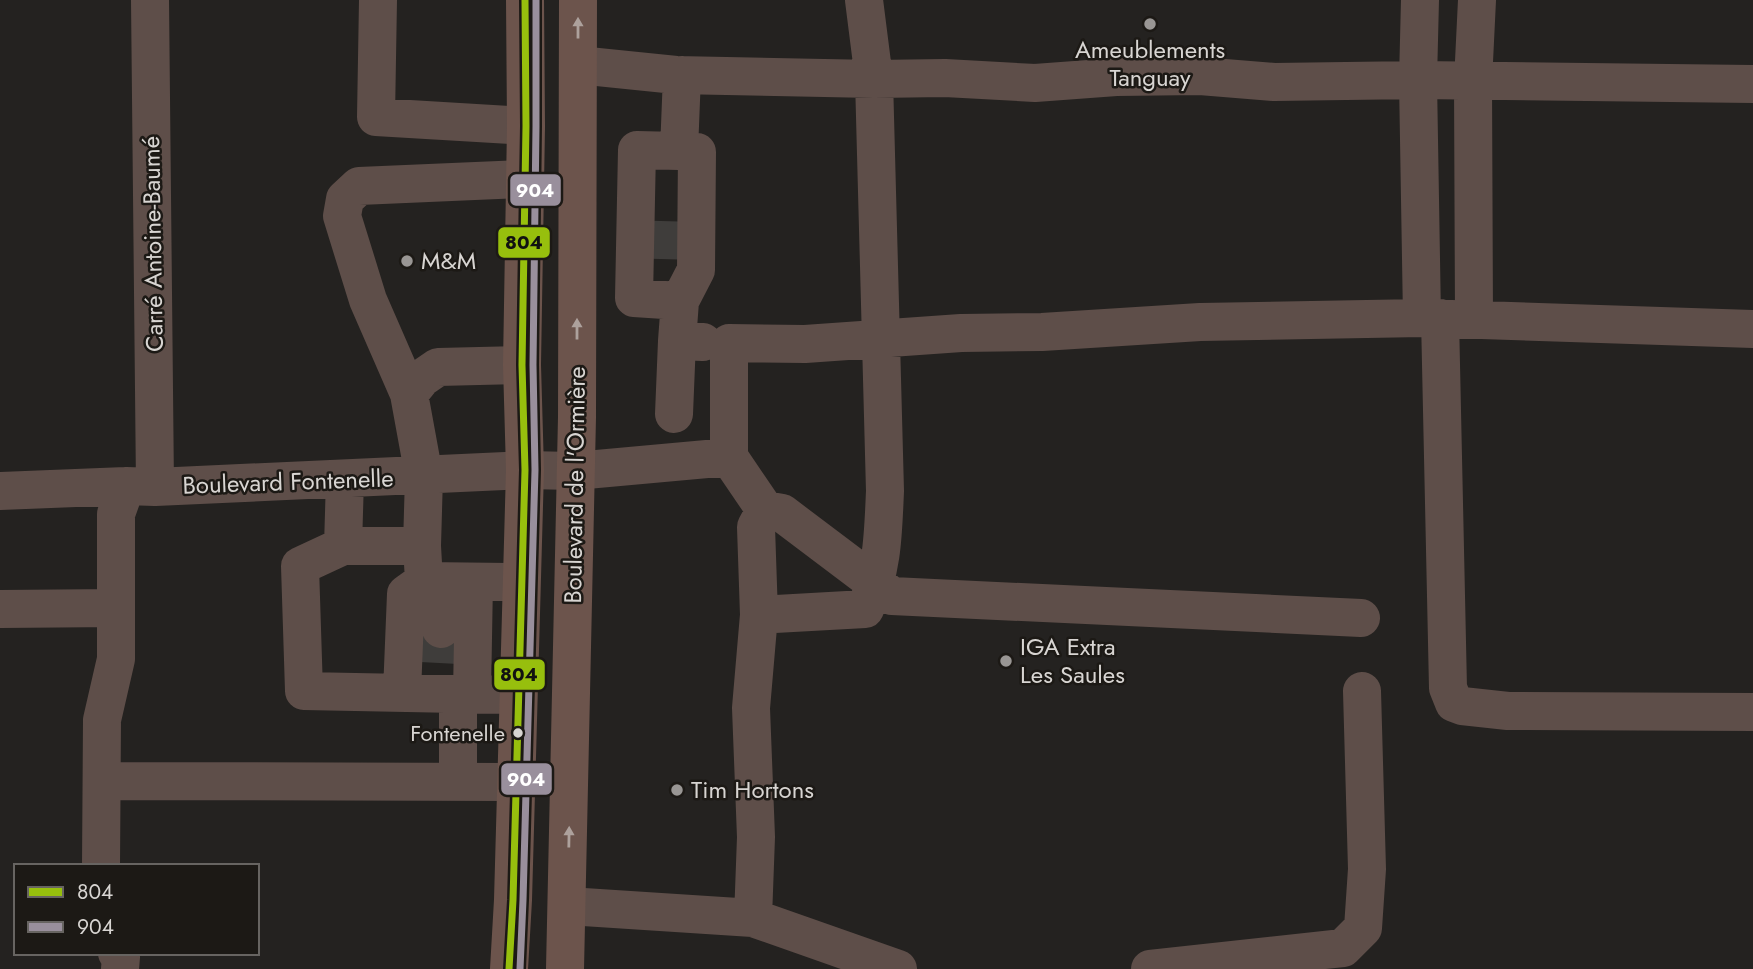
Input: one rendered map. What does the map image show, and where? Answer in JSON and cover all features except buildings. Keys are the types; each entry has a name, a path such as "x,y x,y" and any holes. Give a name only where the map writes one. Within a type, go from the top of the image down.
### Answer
{"main road":[{"name":"Boulevard de l'Ormière","path":"509,969 525,470 522,365 526,126 524,0"},
{"name":"Boulevard de l'Ormière","path":"565,969 575,471 578,0"}],"street":[{"name":"Carré Antoine-Baumé","path":"102,864 102,720 116,659 116,514 141,486 150,0"},
{"path":"378,0 376,117 526,126"},
{"path":"759,615 865,609 876,584 883,549 885,491 874,79 864,0"},
{"path":"1420,0 1418,80 1446,318 1448,688 1454,703 1508,710 1753,712"},
{"path":"1446,318 1473,82 1477,0"},
{"path":"578,65 682,75 945,78 1035,83 1116,77 1200,76 1273,82 1418,80 1753,84"},
{"path":"661,219 682,75"},
{"path":"637,150 697,152 696,270 669,300 634,298 637,150"},
{"path":"457,781 442,677 441,573 409,394 368,300 342,216 345,199 359,186 524,180"},
{"path":"660,259 677,341 674,414"},
{"path":"677,341 805,344 1187,322 1446,318 1753,329"},
{"path":"729,343 729,457 765,510 782,513 892,596 1361,618"},
{"path":"409,394 422,379 438,367 522,365"},
{"name":"Boulevard Fontenelle","path":"0,491 525,470 575,471 729,457"},
{"path":"343,546 345,479"},
{"path":"753,918 756,837 751,708 759,615 756,527 765,510"},
{"path":"518,695 442,677 304,691 300,566 343,546 441,573 521,582"},
{"path":"441,573 406,594 442,677"},
{"path":"441,573 442,677"},
{"path":"0,610 116,608"},
{"path":"1150,969 1343,948 1363,928 1367,869 1362,691"},
{"path":"102,781 515,782"},
{"path":"568,905 753,918 898,969"}],"tunnel":[{"path":"660,259 661,219"},
{"path":"439,663 441,629"}],"transit line":[{"name":"804","path":"509,969 525,470 522,365 525,0"},
{"name":"904","path":"520,969 535,470 533,365 536,0"}],"place":[{"name":"Ameublements Tanguay","path":"1150,24"},
{"name":"M&M","path":"407,261"},
{"name":"IGA Extra Les Saules","path":"1006,661"},
{"name":"Fontenelle","path":"518,733"},
{"name":"Tim Hortons","path":"677,790"}]}
